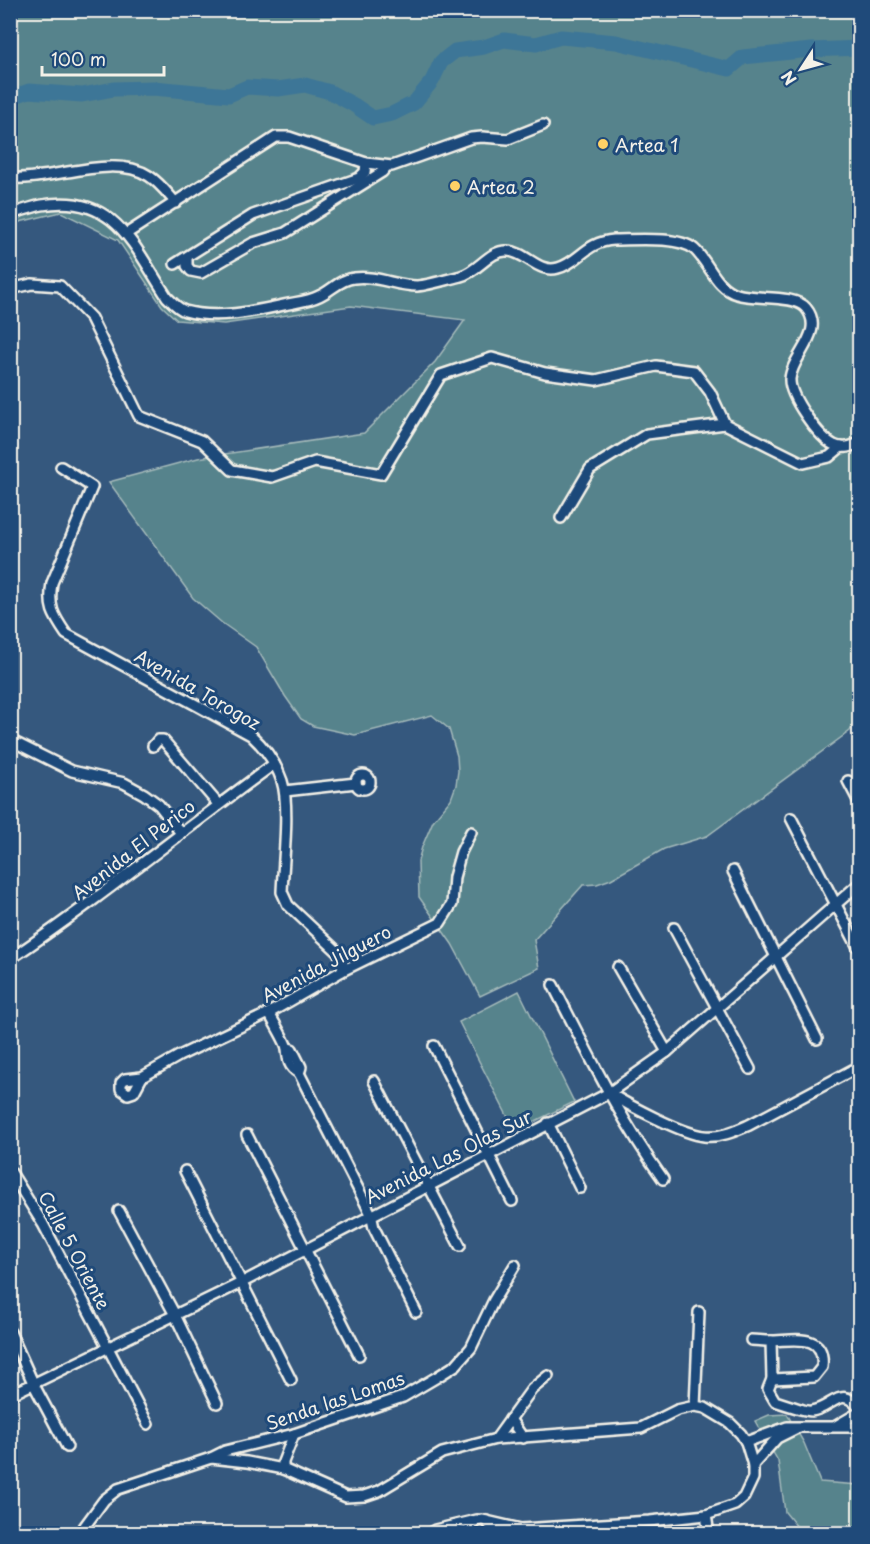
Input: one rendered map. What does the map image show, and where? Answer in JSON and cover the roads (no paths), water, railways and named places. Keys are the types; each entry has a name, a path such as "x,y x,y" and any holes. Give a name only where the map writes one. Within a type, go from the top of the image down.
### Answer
{"street":[{"path":"126,234 276,137 289,137 366,163 396,166 471,138 508,139 543,125"},
{"path":"175,264 253,215 359,178 365,171 366,163"},
{"path":"187,257 187,266 191,271 201,273 253,243 285,233 382,172 387,166"},
{"path":"10,178 41,177 105,167 122,167 148,176 176,203"},
{"path":"10,214 42,205 71,203 94,208 117,224 126,234 174,305 183,311 227,314 259,310 319,296 338,283 351,278 366,277 417,286 464,276 501,251 513,252 534,264 550,269 558,268 589,247 605,241 669,241 684,244 693,249 705,261 716,279 734,294 799,302 807,309 812,319 811,333 793,368 790,379 791,390 805,415 833,445 847,448 860,443"},
{"path":"10,289 32,284 60,286 91,318 139,416 202,441 232,470 242,472 272,477 315,462 381,474 441,375 492,358 545,373 596,380 656,366 694,371 710,392 725,424"},
{"path":"561,518 590,469 647,434 725,424 803,463 829,456 841,447"},
{"name":"Avenida Torogoz","path":"61,467 92,487 52,584 50,598 53,615 66,634 251,735 262,745 274,764 285,791 282,892 288,905 338,952 342,962 342,971"},
{"path":"10,740 72,771 124,783 159,804 180,832"},
{"path":"153,746 158,740 163,740 218,804"},
{"name":"Avenida El Perico","path":"10,959 68,921 180,832 274,764"},
{"path":"848,781 860,804"},
{"path":"285,791 356,783"},
{"path":"791,818 860,951"},
{"name":"Avenida Jilguero","path":"142,1077 179,1056 269,1013 342,971 440,922 452,904 454,877 461,852 471,832"},
{"path":"733,871 817,1039"},
{"name":"Avenida Las Olas Sur","path":"10,1395 243,1282 609,1093 668,1052 860,883"},
{"path":"674,928 750,1070"},
{"path":"618,967 668,1052"},
{"path":"553,985 609,1093 639,1145 663,1179"},
{"path":"269,1013 287,1048 292,1049 301,1067 299,1073 371,1214 374,1228 416,1312"},
{"path":"434,1046 512,1201"},
{"path":"609,1093 626,1104 691,1133 717,1136 749,1125 860,1066"},
{"path":"374,1080 460,1246"},
{"path":"548,1123 580,1188"},
{"path":"248,1136 359,1355"},
{"name":"Calle 5 Oriente","path":"10,1171 15,1185 108,1347 148,1424"},
{"path":"185,1171 291,1380"},
{"path":"119,1211 175,1315 217,1403"},
{"name":"Senda las Lomas","path":"79,1533 104,1500 118,1489 211,1458 225,1451 294,1434 403,1397 456,1365 471,1348 494,1300 515,1265"},
{"path":"695,1406 699,1312"},
{"path":"10,1332 34,1385 67,1447"},
{"path":"751,1340 803,1339 810,1341 821,1352 822,1367 814,1377 772,1379"},
{"path":"771,1341 772,1379 768,1389 775,1401 792,1404 813,1412 846,1397 853,1401 860,1411 835,1426"},
{"path":"496,1439 532,1389 548,1376"},
{"path":"211,1458 283,1469 346,1497 364,1496 379,1491 442,1453 496,1439 641,1428 677,1410 695,1406 705,1408 730,1423 746,1442 753,1465 751,1485 744,1497 725,1510 706,1515 650,1521 521,1529 509,1533"},
{"path":"510,1419 523,1438"},
{"path":"746,1442 787,1427 860,1427"},
{"path":"753,1465 777,1438 797,1428"},
{"path":"283,1469 294,1434"},
{"path":"706,1515 709,1533"},
{"path":"428,1533 450,1526 482,1521 521,1529"},
{"path":"469,1533 471,1525 482,1521"},
{"path":"482,1521 492,1527 493,1533"},
{"path":"450,1526 463,1533"}],"waterway":[{"path":"10,98 29,91 82,95 114,89 153,88 229,95 247,87 278,89 305,85 330,92 373,118 392,114 414,103 432,81 441,62 455,51 484,47 504,40 536,44 561,37 616,42 729,69 743,57 860,48"}],"place":[{"name":"Artea 1","path":"603,144"},
{"name":"Artea 2","path":"455,186"}]}
